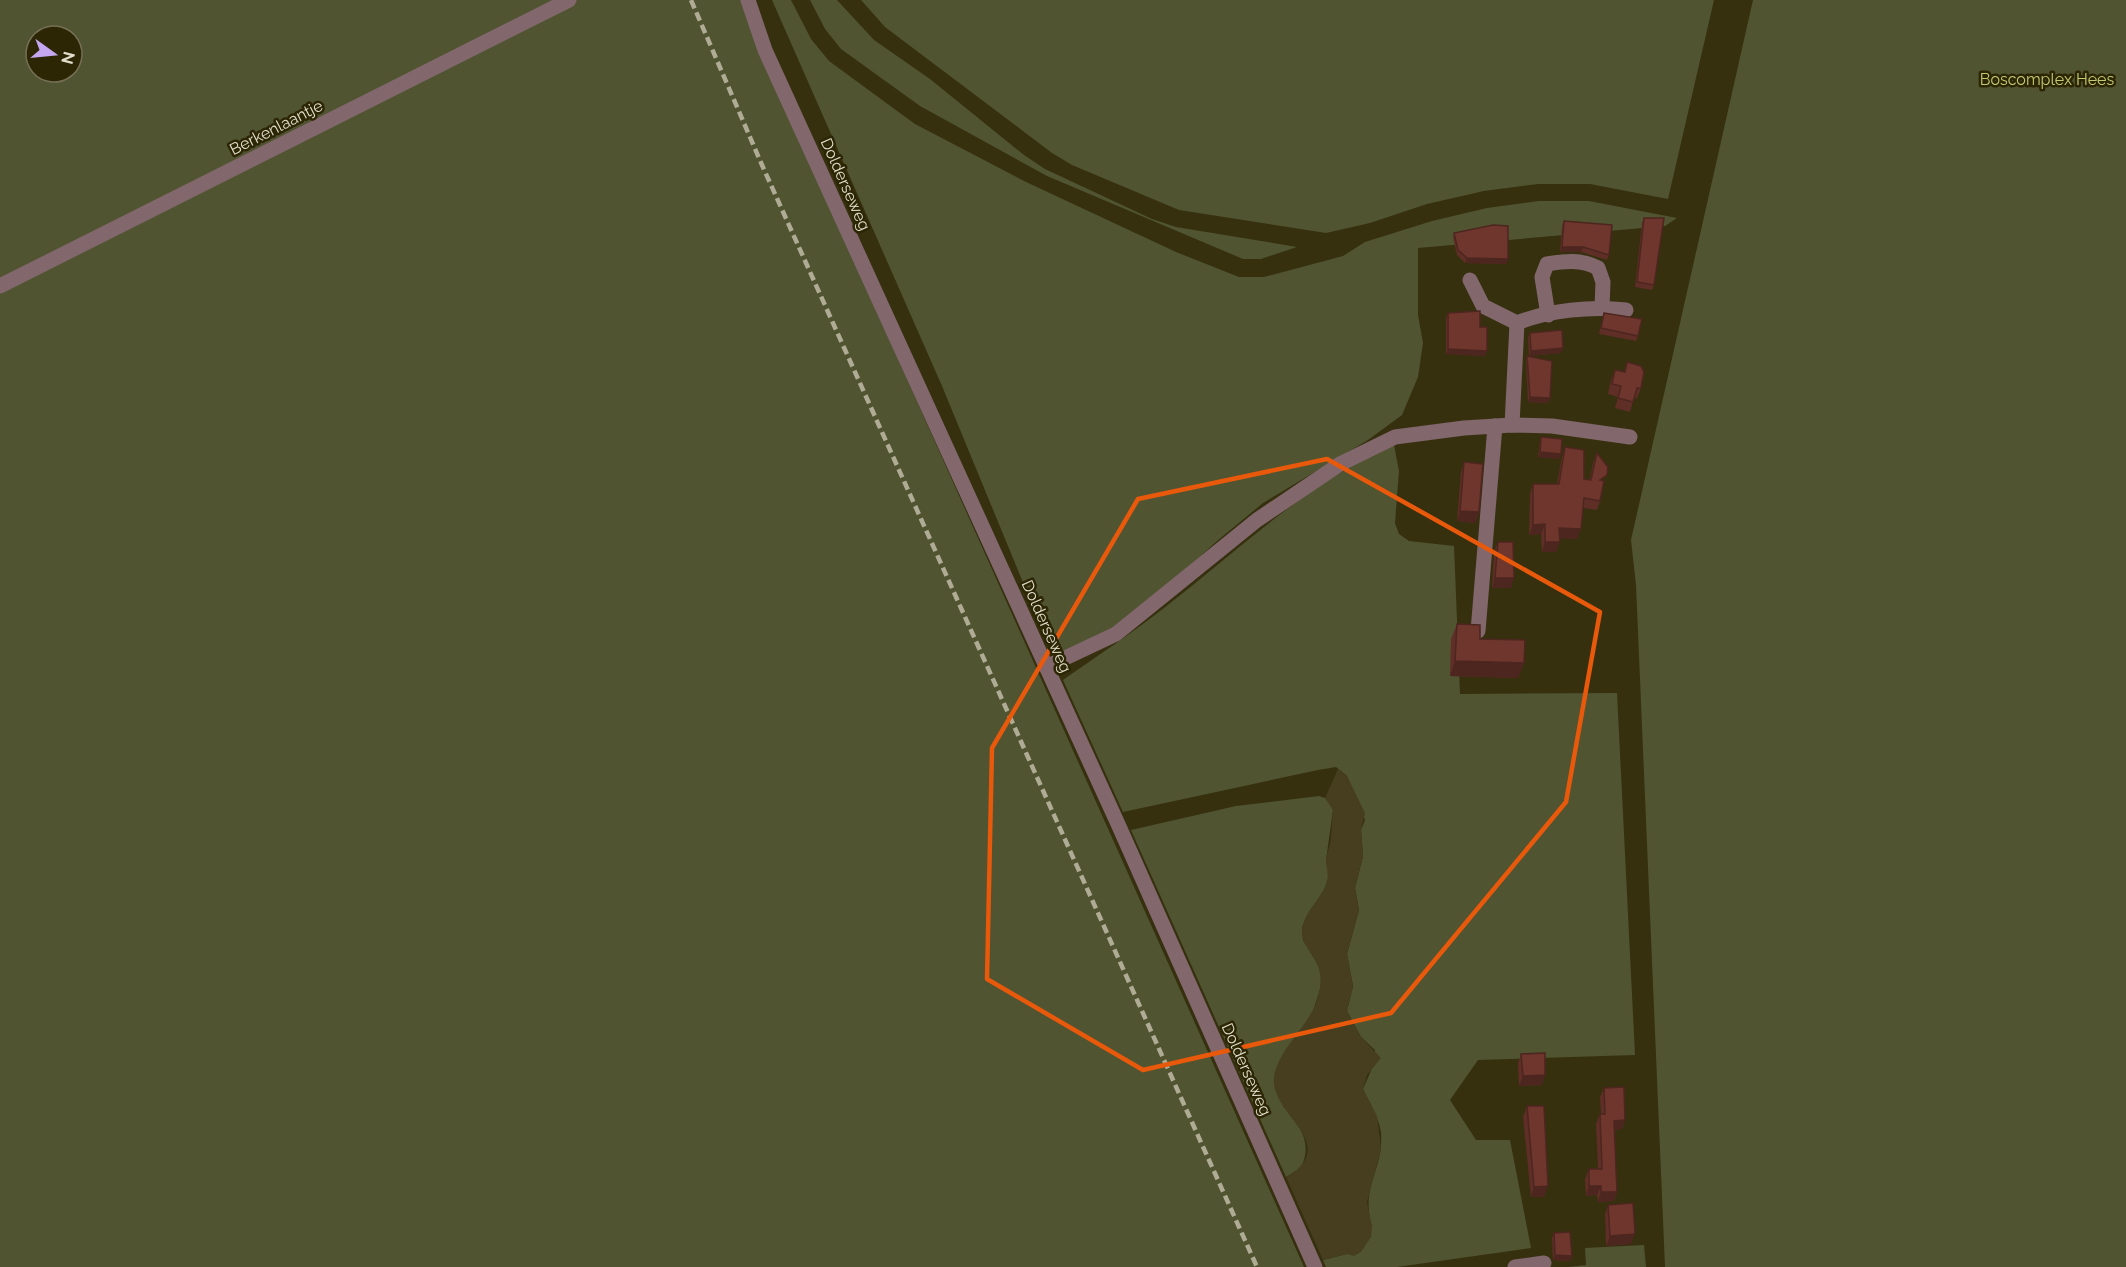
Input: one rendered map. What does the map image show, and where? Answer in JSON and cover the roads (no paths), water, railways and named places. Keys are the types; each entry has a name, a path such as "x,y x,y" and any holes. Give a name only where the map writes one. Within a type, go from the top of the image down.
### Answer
{"street":[{"name":"Berkenlaantje","path":"0,286 569,0"},
{"name":"Dolderseweg","path":"748,0 765,50 1046,667 1315,1267"},
{"path":"1548,315 1542,277 1547,264 1565,261 1586,262 1598,268 1603,282 1602,307"},
{"path":"1470,280 1483,306 1517,323 1548,315 1602,307 1626,310"},
{"path":"1512,425 1517,323"},
{"path":"1046,667 1116,634 1257,520 1340,464 1395,437 1512,425 1552,426 1630,437"},
{"path":"1478,632 1495,426"},
{"path":"1515,1267 1544,1263"}],"railway":[{"path":"691,0 762,165 1257,1267"}],"park label":[{"name":"Boscomplex Hees","path":"2047,79"}]}
